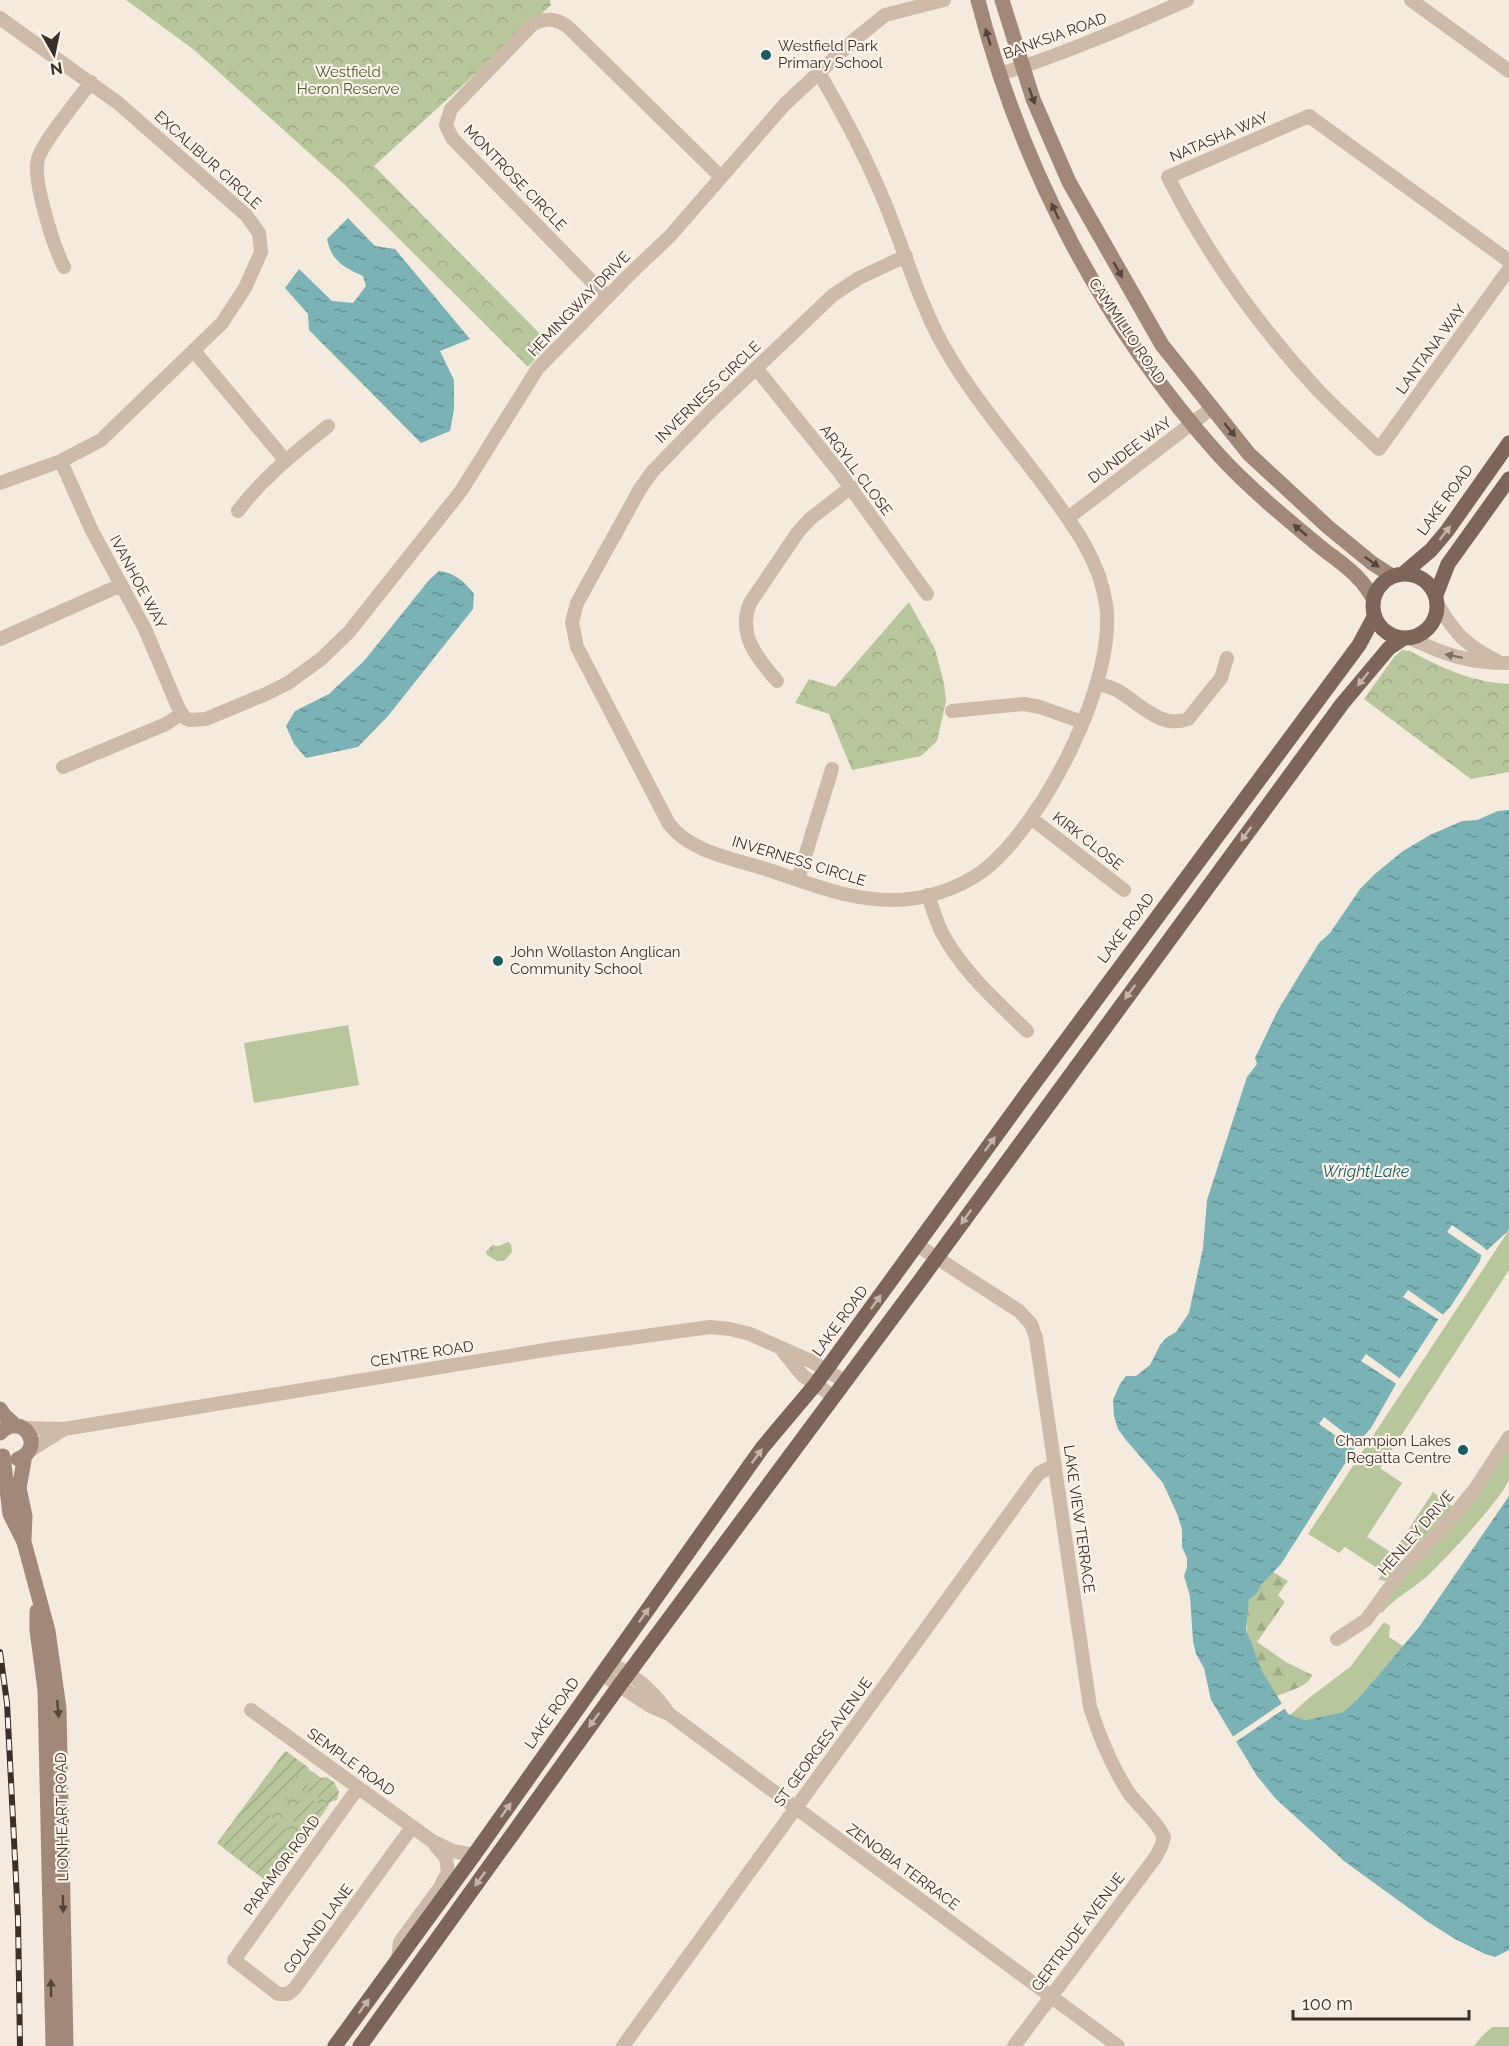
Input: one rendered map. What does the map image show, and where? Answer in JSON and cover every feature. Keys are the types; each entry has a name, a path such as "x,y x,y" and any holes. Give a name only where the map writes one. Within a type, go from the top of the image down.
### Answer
{"main road":[{"name":"CAMMILLO ROAD","path":"978,0 1000,74 1040,177 1062,225 1125,332 1162,385 1218,453 1264,499 1359,578 1373,598"},
{"name":"CAMMILLO ROAD","path":"1002,0 1033,99 1069,182 1162,345 1249,454 1328,527 1372,563 1398,575"},
{"name":"LAKE ROAD","path":"1398,575 1431,550 1447,531 1509,442"},
{"path":"360,2046 628,1673 1342,705 1389,648 1426,630 1433,623 1448,564 1509,479"},
{"path":"1407,638 1395,637 1386,633 1374,617 1373,598 1377,589 1384,581 1398,575 1414,575 1431,586 1437,600"},
{"name":"LAKE ROAD","path":"334,2046 474,1855 762,1448 815,1385 1359,645 1374,617"},
{"path":"0,1409 30,1436 31,1447 22,1458 12,1460 2,1454"},
{"path":"0,1433 6,1427 20,1427"},
{"name":"LIONHEART ROAD","path":"24,1542 25,1516 19,1488 27,1453"},
{"name":"LIONHEART ROAD","path":"2,1454 10,1514 24,1542 48,1631 58,1708 66,2046"},
{"name":"LIONHEART ROAD","path":"37,1590 37,1630 45,1690 53,2046"}],"street":[{"name":"HEMINGWAY DRIVE","path":"183,716 190,720 206,719 266,694 305,671 337,645 461,492 538,368 670,236 785,104 854,40 885,15 944,0"},
{"name":"BANKSIA ROAD","path":"1000,74 1125,28 1187,0"},
{"path":"1421,3 1509,71"},
{"name":"EXCALIBUR CIRCLE","path":"0,18 90,82 246,215 259,233 261,252 245,288 222,323 101,440 61,461 0,483"},
{"name":"MONTROSE CIRCLE","path":"608,297 452,138 446,125 451,109 533,24 554,20 567,26 722,177"},
{"name":"INVERNESS CIRCLE","path":"819,73 868,165 906,256 935,330 962,375 1068,518 1094,559 1106,601 1107,638 1097,683 1082,722 1056,776 1031,818 1011,845 988,867 958,885 912,899 879,900 839,892 705,849 688,842 677,834 669,824 580,654 572,630 577,603 640,489 665,457 843,287 906,256"},
{"path":"64,267 56,250 37,178 37,162 44,146 90,82"},
{"name":"NATASHA WAY","path":"1379,449 1318,389 1257,318 1234,288 1168,177 1309,116 1509,261"},
{"name":"LANTANA WAY","path":"1379,449 1509,269"},
{"path":"194,351 285,459"},
{"name":"ARGYLL CLOSE","path":"756,368 850,488 927,594"},
{"name":"DUNDEE WAY","path":"1068,518 1212,408"},
{"path":"238,511 285,459 328,426"},
{"name":"IVANHOE WAY","path":"61,461 91,530 146,629 183,716"},
{"path":"777,681 759,660 748,638 746,628 750,603 798,532 810,519 850,488"},
{"path":"0,639 121,585"},
{"path":"1437,600 1459,636 1472,648 1505,663"},
{"path":"1407,638 1443,654 1478,662 1505,663"},
{"path":"1097,683 1118,690 1164,721 1182,721 1188,719 1221,678 1227,658"},
{"path":"952,711 1023,704 1040,707 1082,722"},
{"path":"63,767 183,716"},
{"path":"798,879 832,769"},
{"name":"KIRK CLOSE","path":"1031,818 1124,890"},
{"path":"928,895 940,930 966,970 1027,1031"},
{"name":"LAKE VIEW TERRACE","path":"917,1245 1019,1311 1031,1324 1036,1338 1090,1707 1101,1742 1112,1764 1130,1793 1160,1827 1164,1837"},
{"name":"CENTRE ROAD","path":"20,1427 64,1429 546,1350 710,1327 750,1334 813,1362 844,1381"},
{"name":"CENTRE ROAD","path":"782,1350 802,1377 833,1396"},
{"name":"CENTRE ROAD","path":"27,1453 64,1429"},
{"name":"HENLEY DRIVE","path":"1337,1639 1366,1620 1401,1572 1450,1520 1475,1489 1509,1437"},
{"name":"ST GEORGES AVENUE","path":"623,2046 1039,1473 1054,1464"},
{"name":"ZENOBIA TERRACE","path":"606,1668 628,1673 658,1697 669,1714"},
{"name":"ZENOBIA TERRACE","path":"606,1668 619,1686 650,1706 669,1714 1118,2046"},
{"name":"SEMPLE ROAD","path":"251,1710 432,1841 453,1851 474,1855"},
{"name":"PARAMOR ROAD","path":"234,1960 358,1788"},
{"name":"GOLAND LANE","path":"234,1960 278,1994 285,1995 292,1992 412,1827"},
{"name":"GERTRUDE AVENUE","path":"1014,2046 1155,1857 1164,1837"},
{"name":"SEMPLE ROAD","path":"398,1959 400,1942 439,1889 448,1872 447,1858 432,1841"}],"green space":[{"name":"Westfield Heron Reserve","path":"126,0 550,0 551,5 374,166 549,343 528,367 345,185 193,49"},
{"path":"909,602 935,649 944,683 946,701 937,741 921,756 852,770 829,714 795,703 809,679 835,687"},
{"path":"1402,650 1410,651 1470,677 1509,684 1509,772 1471,779 1364,699 1394,657"},
{"path":"348,1025 359,1085 254,1103 244,1043"},
{"path":"1509,1230 1509,1270 1380,1468 1402,1483 1367,1537 1403,1560 1394,1569 1388,1581 1378,1580 1383,1572 1345,1547 1339,1553 1308,1534"},
{"path":"508,1242 511,1244 512,1252 505,1260 497,1261 487,1255 486,1252 492,1245 498,1246"},
{"path":"1509,1446 1509,1479 1496,1500 1433,1571 1382,1613 1380,1612 1398,1586"},
{"path":"1433,1492 1453,1507 1405,1557 1395,1550"},
{"path":"1273,1572 1288,1581 1278,1595 1285,1602 1257,1642 1286,1662 1312,1675 1302,1686 1277,1696 1258,1663 1247,1626 1249,1602"},
{"path":"1384,1622 1390,1626 1389,1637 1403,1646 1358,1699 1343,1712 1305,1720 1290,1715 1350,1667"},
{"path":"286,1751 309,1768 302,1778 296,1775 282,1794 288,1798 287,1800 277,1796 270,1800 267,1807 270,1812 268,1814 273,1821 292,1831 289,1843 295,1853 271,1885 219,1843"},
{"path":"284,1752 321,1778 333,1799 270,1884 217,1843"},
{"path":"314,1772 320,1778 326,1777 334,1782 339,1792 337,1800 329,1802 308,1793 307,1779"},
{"path":"306,1796 327,1808 309,1833 289,1818 297,1802"},
{"path":"1492,2027 1509,2027 1509,2046 1474,2046 1482,2036"}],"water":[{"path":"348,218 375,246 395,249 470,339 440,351 454,380 454,409 450,431 421,443 309,330 308,314 285,288 299,269 332,301 353,303 366,286 363,276 350,270 335,258 327,239"},
{"path":"439,571 459,578 467,585 474,594 473,609 388,716 358,747 306,758 294,744 286,726 295,711 329,694 364,661 429,580"},
{"name":"Wright Lake","path":"1509,810 1509,1230 1481,1256 1451,1306 1438,1320 1396,1384 1371,1428 1358,1443 1281,1564 1249,1600 1246,1629 1262,1671 1288,1714 1305,1720 1343,1712 1358,1699 1419,1627 1509,1496 1509,1950 1495,1957 1455,1939 1428,1922 1344,1861 1276,1799 1257,1776 1211,1700 1204,1668 1196,1654 1190,1596 1184,1576 1187,1558 1182,1547 1182,1530 1178,1516 1163,1483 1118,1429 1113,1400 1126,1376 1136,1376 1150,1365 1160,1345 1176,1332 1189,1313 1203,1248 1207,1200 1247,1077 1257,1064 1255,1058 1278,1010 1319,943 1330,933 1360,889 1403,851 1430,835 1462,821 1477,820 1498,811"}],"pier":[{"path":"1452,1225 1489,1252 1484,1257 1447,1232"},
{"path":"1408,1290 1445,1316 1441,1321 1403,1297"},
{"path":"1366,1354 1402,1380 1398,1385 1361,1361"},
{"path":"1324,1417 1360,1445 1356,1450 1319,1424"},
{"path":"1284,1702 1287,1707 1234,1743 1231,1738"}],"railway":[{"path":"0,1652 7,1703 18,1918 20,2046"}],"place":[{"name":"Westfield Park Primary School","path":"766,55"},
{"name":"John Wollaston Anglican Community School","path":"498,961"},
{"name":"Champion Lakes Regatta Centre","path":"1463,1450"}]}
